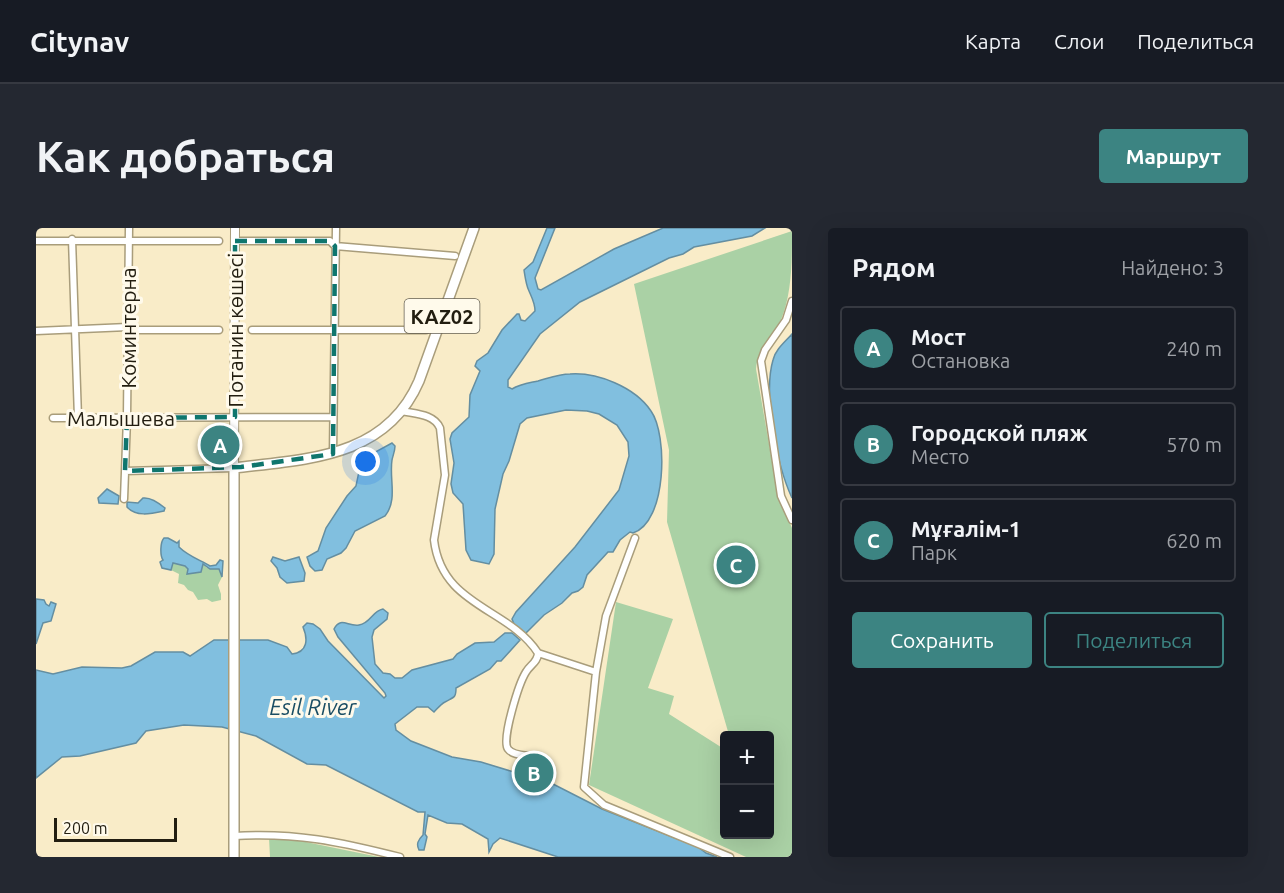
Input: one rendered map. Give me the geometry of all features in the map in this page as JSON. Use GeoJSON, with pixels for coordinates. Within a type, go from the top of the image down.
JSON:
{"type":"FeatureCollection","features":[{"type":"Feature","properties":{"kind":"highway","name":"KAZ02"},"geometry":{"type":"LineString","coordinates":[[234,468],[333,454],[370,437],[405,407],[419,381],[474,228]]}},
{"type":"Feature","properties":{"kind":"highway"},"geometry":{"type":"LineString","coordinates":[[234,468],[234,857]]}},
{"type":"Feature","properties":{"kind":"main road","name":"Потанин көшесі"},"geometry":{"type":"LineString","coordinates":[[234,468],[235,228]]}},
{"type":"Feature","properties":{"kind":"street","name":"Коминтерна"},"geometry":{"type":"LineString","coordinates":[[124,499],[128,418],[129,228]]}},
{"type":"Feature","properties":{"kind":"street"},"geometry":{"type":"LineString","coordinates":[[333,454],[336,228]]}},
{"type":"Feature","properties":{"kind":"street"},"geometry":{"type":"LineString","coordinates":[[72,239],[78,418]]}},
{"type":"Feature","properties":{"kind":"street"},"geometry":{"type":"LineString","coordinates":[[36,241],[72,239],[219,241]]}},
{"type":"Feature","properties":{"kind":"street"},"geometry":{"type":"LineString","coordinates":[[235,241],[330,241],[335,246],[455,256]]}},
{"type":"Feature","properties":{"kind":"street"},"geometry":{"type":"LineString","coordinates":[[792,301],[786,320],[765,350],[761,361],[781,496],[792,520]]}},
{"type":"Feature","properties":{"kind":"street"},"geometry":{"type":"LineString","coordinates":[[36,331],[128,328],[219,330]]}},
{"type":"Feature","properties":{"kind":"street"},"geometry":{"type":"LineString","coordinates":[[252,330],[426,330]]}},
{"type":"Feature","properties":{"kind":"street"},"geometry":{"type":"LineString","coordinates":[[405,407],[429,417],[437,422],[440,428],[445,475],[434,540],[435,550],[450,580],[468,599],[508,623],[542,655],[596,672]]}},
{"type":"Feature","properties":{"kind":"street","name":"Малышева"},"geometry":{"type":"LineString","coordinates":[[53,418],[333,417]]}},
{"type":"Feature","properties":{"kind":"street"},"geometry":{"type":"LineString","coordinates":[[125,471],[234,468]]}},
{"type":"Feature","properties":{"kind":"street"},"geometry":{"type":"LineString","coordinates":[[636,538],[606,616],[596,672],[584,787],[604,805],[730,857]]}},
{"type":"Feature","properties":{"kind":"street"},"geometry":{"type":"LineString","coordinates":[[535,757],[512,753],[506,747],[505,737],[513,702],[525,673],[538,658],[538,652]]}},
{"type":"Feature","properties":{"kind":"street"},"geometry":{"type":"LineString","coordinates":[[234,836],[270,834],[303,836],[337,841],[400,857]]}},
{"type":"Feature","properties":{"kind":"highlighted area"},"geometry":{"type":"Polygon","coordinates":[[[235,241],[330,241],[335,246],[333,454],[241,467],[125,471],[127,418],[235,417],[235,241]]]}},
{"type":"Feature","properties":{"kind":"green space"},"geometry":{"type":"Polygon","coordinates":[[[792,231],[791,277],[785,310],[762,349],[756,369],[778,496],[792,528],[792,857],[746,857],[589,785],[616,602],[673,619],[648,688],[674,696],[669,714],[720,746],[720,839],[774,839],[774,731],[728,731],[667,522],[669,450],[634,284],[792,231]]]}},
{"type":"Feature","properties":{"kind":"green space"},"geometry":{"type":"Polygon","coordinates":[[[173,563],[185,566],[192,573],[198,573],[203,564],[207,568],[219,569],[222,577],[218,585],[221,600],[212,602],[207,599],[198,600],[193,592],[178,583],[179,574],[171,570],[173,563]]]}},
{"type":"Feature","properties":{"kind":"green space"},"geometry":{"type":"Polygon","coordinates":[[[269,838],[301,841],[379,857],[270,857],[269,838]]]}},
{"type":"Feature","properties":{"kind":"water"},"geometry":{"type":"Polygon","coordinates":[[[547,228],[555,228],[535,278],[538,289],[541,290],[614,249],[663,228],[765,228],[752,236],[694,247],[580,302],[540,334],[508,380],[508,387],[512,389],[558,375],[581,374],[603,378],[625,388],[644,402],[651,411],[657,423],[662,457],[658,496],[653,513],[644,526],[633,533],[630,532],[620,540],[613,552],[608,552],[587,575],[583,587],[544,615],[525,634],[514,624],[512,619],[516,612],[575,547],[619,490],[629,456],[628,442],[617,425],[599,414],[566,410],[527,418],[520,424],[503,474],[495,509],[494,554],[489,564],[471,560],[466,550],[463,504],[453,493],[451,484],[454,463],[450,439],[452,433],[469,417],[470,395],[480,371],[475,366],[477,361],[488,353],[502,330],[517,314],[521,320],[525,321],[535,311],[524,270],[533,262],[547,228]]]}},
{"type":"Feature","properties":{"kind":"water"},"geometry":{"type":"Polygon","coordinates":[[[792,334],[792,498],[781,468],[773,430],[770,374],[774,356],[792,334]]]}},
{"type":"Feature","properties":{"kind":"water"},"geometry":{"type":"Polygon","coordinates":[[[392,443],[395,446],[391,467],[392,496],[389,510],[385,516],[355,531],[341,553],[327,559],[322,570],[315,571],[310,566],[307,557],[318,551],[326,528],[356,486],[361,462],[392,443]]]}},
{"type":"Feature","properties":{"kind":"water"},"geometry":{"type":"Polygon","coordinates":[[[107,489],[119,496],[118,504],[99,503],[98,498],[107,489]]]}},
{"type":"Feature","properties":{"kind":"water"},"geometry":{"type":"Polygon","coordinates":[[[143,498],[157,502],[165,508],[164,511],[139,513],[127,507],[127,502],[138,503],[143,498]]]}},
{"type":"Feature","properties":{"kind":"water"},"geometry":{"type":"Polygon","coordinates":[[[164,538],[177,543],[179,541],[179,547],[210,566],[216,565],[220,560],[223,561],[222,577],[219,569],[210,569],[203,564],[201,572],[187,574],[188,569],[185,566],[173,563],[171,570],[162,568],[160,562],[163,560],[161,549],[164,538]]]}},
{"type":"Feature","properties":{"kind":"water"},"geometry":{"type":"Polygon","coordinates":[[[273,557],[285,561],[299,557],[305,573],[304,581],[287,583],[280,577],[271,561],[273,557]]]}},
{"type":"Feature","properties":{"kind":"water"},"geometry":{"type":"Polygon","coordinates":[[[36,599],[44,600],[49,606],[51,602],[56,604],[51,621],[43,623],[36,644],[36,599]]]}},
{"type":"Feature","properties":{"kind":"water","name":"Esil River"},"geometry":{"type":"Polygon","coordinates":[[[383,609],[388,613],[387,619],[374,630],[372,637],[375,664],[383,673],[395,678],[402,678],[412,670],[453,659],[475,643],[494,642],[505,633],[512,633],[520,640],[501,661],[497,661],[490,669],[456,688],[454,697],[434,712],[428,707],[417,707],[395,724],[396,730],[411,741],[452,757],[481,762],[553,784],[602,809],[698,847],[717,857],[558,857],[500,838],[489,852],[488,839],[462,824],[447,823],[428,815],[424,850],[419,850],[418,844],[423,835],[425,812],[418,812],[326,765],[307,764],[256,736],[222,727],[184,725],[146,731],[136,743],[80,756],[62,757],[36,778],[36,670],[53,674],[82,667],[122,668],[131,666],[155,652],[183,652],[190,656],[214,640],[268,640],[287,647],[292,654],[304,648],[306,636],[303,627],[307,623],[320,629],[328,641],[384,698],[385,693],[338,637],[334,629],[339,623],[363,624],[383,609]]]}},
{"type":"Feature","properties":{"kind":"place","name":"Мост"},"geometry":{"type":"Point","coordinates":[220,445]}},
{"type":"Feature","properties":{"kind":"place","name":"Мұғалім-1"},"geometry":{"type":"Point","coordinates":[736,565]}},
{"type":"Feature","properties":{"kind":"place","name":"Городской пляж"},"geometry":{"type":"Point","coordinates":[534,773]}}]}
